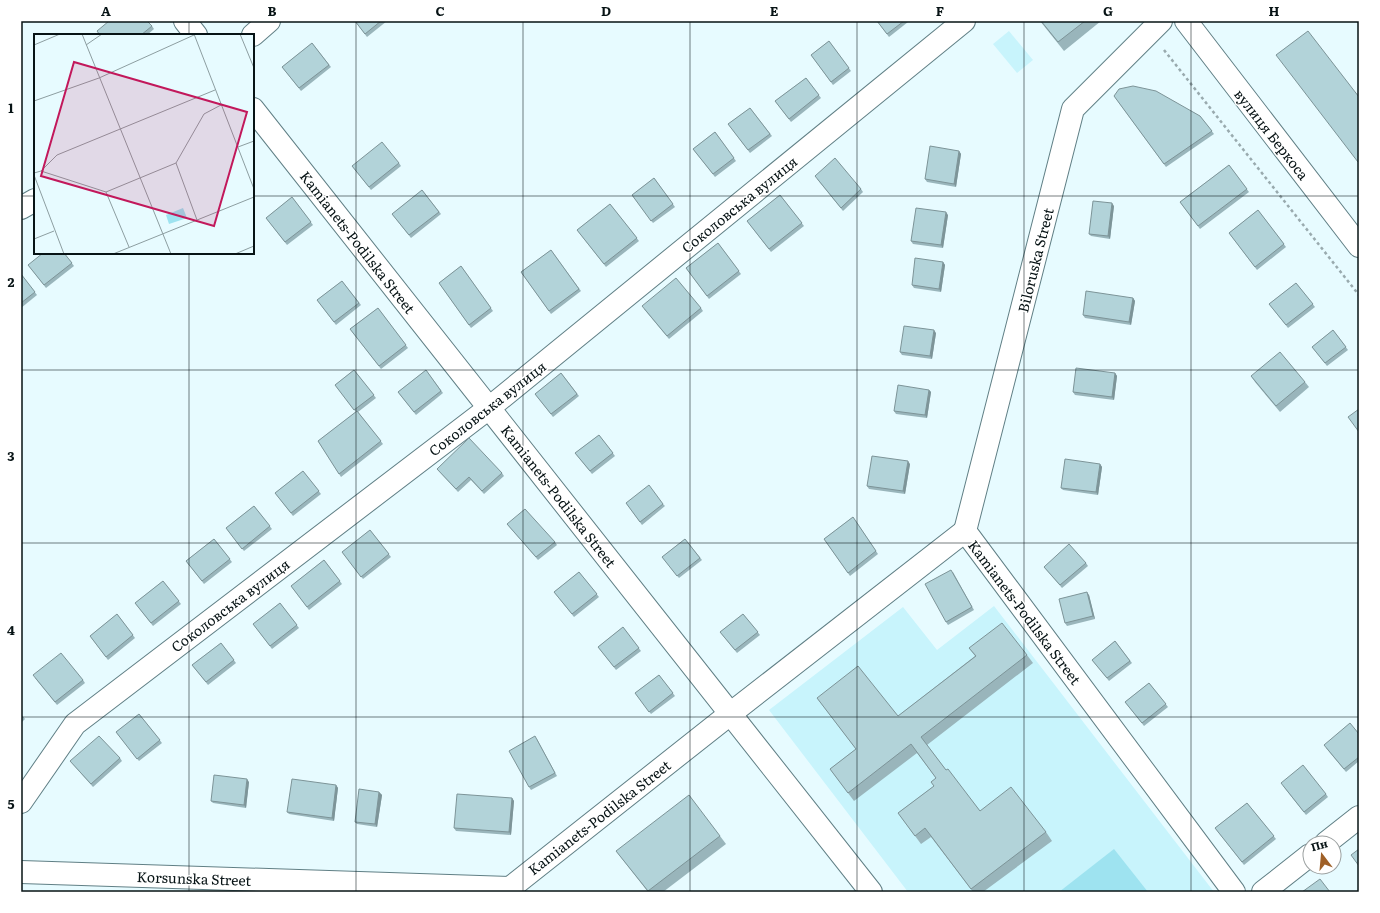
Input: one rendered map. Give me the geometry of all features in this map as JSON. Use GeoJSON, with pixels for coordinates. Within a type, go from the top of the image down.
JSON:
{"type":"FeatureCollection","features":[{"type":"Feature","properties":{"kind":"street"},"geometry":{"type":"LineString","coordinates":[[185,21],[195,34]]}},
{"type":"Feature","properties":{"kind":"street"},"geometry":{"type":"LineString","coordinates":[[254,34],[269,21]]}},
{"type":"Feature","properties":{"kind":"street","name":"Соколовська вулиця"},"geometry":{"type":"LineString","coordinates":[[21,802],[75,724],[489,408],[964,21]]}},
{"type":"Feature","properties":{"kind":"street","name":"вулиця Беркоса"},"geometry":{"type":"LineString","coordinates":[[1186,21],[1359,246]]}},
{"type":"Feature","properties":{"kind":"street","name":"Biloruska Street"},"geometry":{"type":"LineString","coordinates":[[966,531],[1073,109],[1155,27]]}},
{"type":"Feature","properties":{"kind":"street","name":"Kamianets-Podilska Street"},"geometry":{"type":"LineString","coordinates":[[254,111],[871,892]]}},
{"type":"Feature","properties":{"kind":"street"},"geometry":{"type":"LineString","coordinates":[[21,208],[34,201]]}},
{"type":"Feature","properties":{"kind":"street","name":"Kamianets-Podilska Street"},"geometry":{"type":"LineString","coordinates":[[512,890],[730,714],[966,531],[1234,892]]}},
{"type":"Feature","properties":{"kind":"street"},"geometry":{"type":"LineString","coordinates":[[1336,835],[1359,817]]}},
{"type":"Feature","properties":{"kind":"street"},"geometry":{"type":"LineString","coordinates":[[1263,892],[1302,861]]}},
{"type":"Feature","properties":{"kind":"street","name":"Korsunska Street"},"geometry":{"type":"LineString","coordinates":[[21,872],[512,890]]}},
{"type":"Feature","properties":{"kind":"path"},"geometry":{"type":"LineString","coordinates":[[1155,27],[1359,295]]}},
{"type":"Feature","properties":{"kind":"shaded area"},"geometry":{"type":"Polygon","coordinates":[[[1009,31],[1033,60],[1017,73],[993,44],[1009,31]]]}},
{"type":"Feature","properties":{"kind":"shaded area"},"geometry":{"type":"Polygon","coordinates":[[[994,606],[1214,892],[908,892],[769,710],[903,607],[937,650],[994,606]]]}},
{"type":"Feature","properties":{"kind":"shaded area"},"geometry":{"type":"Polygon","coordinates":[[[1114,849],[1148,892],[1059,892],[1114,849]]]}},
{"type":"Feature","properties":{"kind":"building"},"geometry":{"type":"Polygon","coordinates":[[[109,21],[147,21],[152,26],[142,34],[99,34],[97,31],[109,21]]]}},
{"type":"Feature","properties":{"kind":"building"},"geometry":{"type":"Polygon","coordinates":[[[355,21],[381,21],[365,34],[355,21]]]}},
{"type":"Feature","properties":{"kind":"building"},"geometry":{"type":"Polygon","coordinates":[[[877,21],[904,21],[887,34],[877,21]]]}},
{"type":"Feature","properties":{"kind":"building"},"geometry":{"type":"Polygon","coordinates":[[[1041,21],[1085,21],[1058,42],[1041,21]]]}},
{"type":"Feature","properties":{"kind":"building"},"geometry":{"type":"Polygon","coordinates":[[[1308,31],[1359,97],[1358,162],[1276,55],[1308,31]]]}},
{"type":"Feature","properties":{"kind":"building"},"geometry":{"type":"Polygon","coordinates":[[[829,41],[849,68],[831,82],[811,55],[829,41]]]}},
{"type":"Feature","properties":{"kind":"building"},"geometry":{"type":"Polygon","coordinates":[[[312,43],[329,65],[299,88],[282,67],[312,43]]]}},
{"type":"Feature","properties":{"kind":"building"},"geometry":{"type":"Polygon","coordinates":[[[806,78],[819,95],[789,119],[775,101],[806,78]]]}},
{"type":"Feature","properties":{"kind":"building"},"geometry":{"type":"Polygon","coordinates":[[[1133,86],[1156,91],[1200,116],[1212,131],[1164,164],[1114,96],[1119,89],[1133,86]]]}},
{"type":"Feature","properties":{"kind":"building"},"geometry":{"type":"Polygon","coordinates":[[[750,108],[770,134],[748,150],[728,124],[750,108]]]}},
{"type":"Feature","properties":{"kind":"building"},"geometry":{"type":"Polygon","coordinates":[[[715,132],[734,158],[713,174],[693,149],[715,132]]]}},
{"type":"Feature","properties":{"kind":"building"},"geometry":{"type":"Polygon","coordinates":[[[382,142],[399,163],[369,187],[352,166],[382,142]]]}},
{"type":"Feature","properties":{"kind":"building"},"geometry":{"type":"Polygon","coordinates":[[[930,146],[959,151],[954,184],[925,179],[930,146]]]}},
{"type":"Feature","properties":{"kind":"building"},"geometry":{"type":"Polygon","coordinates":[[[835,158],[861,189],[841,208],[815,176],[835,158]]]}},
{"type":"Feature","properties":{"kind":"building"},"geometry":{"type":"Polygon","coordinates":[[[1229,165],[1247,189],[1198,226],[1180,202],[1229,165]]]}},
{"type":"Feature","properties":{"kind":"building"},"geometry":{"type":"Polygon","coordinates":[[[654,178],[673,204],[651,221],[632,195],[654,178]]]}},
{"type":"Feature","properties":{"kind":"building"},"geometry":{"type":"Polygon","coordinates":[[[422,190],[439,212],[409,235],[392,214],[422,190]]]}},
{"type":"Feature","properties":{"kind":"building"},"geometry":{"type":"Polygon","coordinates":[[[780,195],[802,223],[769,249],[747,221],[780,195]]]}},
{"type":"Feature","properties":{"kind":"building"},"geometry":{"type":"Polygon","coordinates":[[[292,197],[311,222],[285,242],[266,218],[292,197]]]}},
{"type":"Feature","properties":{"kind":"building"},"geometry":{"type":"Polygon","coordinates":[[[1093,201],[1112,203],[1108,236],[1089,234],[1093,201]]]}},
{"type":"Feature","properties":{"kind":"building"},"geometry":{"type":"Polygon","coordinates":[[[610,204],[637,238],[604,264],[577,230],[610,204]]]}},
{"type":"Feature","properties":{"kind":"building"},"geometry":{"type":"Polygon","coordinates":[[[916,208],[946,212],[941,245],[911,241],[916,208]]]}},
{"type":"Feature","properties":{"kind":"building"},"geometry":{"type":"Polygon","coordinates":[[[1258,210],[1284,244],[1255,267],[1229,233],[1258,210]]]}},
{"type":"Feature","properties":{"kind":"building"},"geometry":{"type":"Polygon","coordinates":[[[718,243],[739,271],[707,296],[686,268],[718,243]]]}},
{"type":"Feature","properties":{"kind":"building"},"geometry":{"type":"Polygon","coordinates":[[[551,250],[579,289],[549,311],[521,272],[551,250]]]}},
{"type":"Feature","properties":{"kind":"building"},"geometry":{"type":"Polygon","coordinates":[[[42,254],[65,254],[72,263],[44,285],[28,265],[42,254]]]}},
{"type":"Feature","properties":{"kind":"building"},"geometry":{"type":"Polygon","coordinates":[[[915,258],[943,262],[939,289],[912,285],[915,258]]]}},
{"type":"Feature","properties":{"kind":"building"},"geometry":{"type":"Polygon","coordinates":[[[461,266],[491,308],[469,325],[439,283],[461,266]]]}},
{"type":"Feature","properties":{"kind":"building"},"geometry":{"type":"Polygon","coordinates":[[[21,274],[35,292],[21,303],[21,274]]]}},
{"type":"Feature","properties":{"kind":"building"},"geometry":{"type":"Polygon","coordinates":[[[676,278],[701,308],[667,336],[642,306],[676,278]]]}},
{"type":"Feature","properties":{"kind":"building"},"geometry":{"type":"Polygon","coordinates":[[[342,281],[359,303],[334,322],[317,300],[342,281]]]}},
{"type":"Feature","properties":{"kind":"building"},"geometry":{"type":"Polygon","coordinates":[[[1296,283],[1313,304],[1286,325],[1269,304],[1296,283]]]}},
{"type":"Feature","properties":{"kind":"building"},"geometry":{"type":"Polygon","coordinates":[[[1086,291],[1133,298],[1129,322],[1083,315],[1086,291]]]}},
{"type":"Feature","properties":{"kind":"building"},"geometry":{"type":"Polygon","coordinates":[[[378,308],[406,345],[379,366],[350,329],[378,308]]]}},
{"type":"Feature","properties":{"kind":"building"},"geometry":{"type":"Polygon","coordinates":[[[904,326],[934,330],[930,356],[900,352],[904,326]]]}},
{"type":"Feature","properties":{"kind":"building"},"geometry":{"type":"Polygon","coordinates":[[[1333,330],[1346,347],[1325,363],[1312,347],[1333,330]]]}},
{"type":"Feature","properties":{"kind":"building"},"geometry":{"type":"Polygon","coordinates":[[[1280,352],[1305,382],[1276,406],[1251,376],[1280,352]]]}},
{"type":"Feature","properties":{"kind":"building"},"geometry":{"type":"Polygon","coordinates":[[[1076,368],[1115,373],[1112,397],[1073,392],[1076,368]]]}},
{"type":"Feature","properties":{"kind":"building"},"geometry":{"type":"Polygon","coordinates":[[[354,370],[374,395],[354,410],[335,385],[354,370]]]}},
{"type":"Feature","properties":{"kind":"building"},"geometry":{"type":"Polygon","coordinates":[[[426,370],[441,391],[414,412],[398,392],[426,370]]]}},
{"type":"Feature","properties":{"kind":"building"},"geometry":{"type":"Polygon","coordinates":[[[561,373],[577,394],[551,414],[535,394],[561,373]]]}},
{"type":"Feature","properties":{"kind":"building"},"geometry":{"type":"Polygon","coordinates":[[[898,385],[929,390],[925,415],[894,411],[898,385]]]}},
{"type":"Feature","properties":{"kind":"building"},"geometry":{"type":"Polygon","coordinates":[[[1359,409],[1359,432],[1348,417],[1359,409]]]}},
{"type":"Feature","properties":{"kind":"building"},"geometry":{"type":"Polygon","coordinates":[[[357,411],[381,441],[339,474],[318,441],[357,411]]]}},
{"type":"Feature","properties":{"kind":"building"},"geometry":{"type":"Polygon","coordinates":[[[599,435],[613,453],[590,471],[575,453],[599,435]]]}},
{"type":"Feature","properties":{"kind":"building"},"geometry":{"type":"Polygon","coordinates":[[[469,438],[502,473],[482,491],[469,477],[456,489],[437,469],[469,438]]]}},
{"type":"Feature","properties":{"kind":"building"},"geometry":{"type":"Polygon","coordinates":[[[872,456],[908,461],[903,491],[867,486],[872,456]]]}},
{"type":"Feature","properties":{"kind":"building"},"geometry":{"type":"Polygon","coordinates":[[[1065,459],[1100,464],[1096,492],[1061,488],[1065,459]]]}},
{"type":"Feature","properties":{"kind":"building"},"geometry":{"type":"Polygon","coordinates":[[[303,471],[319,491],[291,513],[275,493],[303,471]]]}},
{"type":"Feature","properties":{"kind":"building"},"geometry":{"type":"Polygon","coordinates":[[[649,485],[663,504],[640,522],[626,503],[649,485]]]}},
{"type":"Feature","properties":{"kind":"building"},"geometry":{"type":"Polygon","coordinates":[[[254,506],[270,526],[242,549],[226,528],[254,506]]]}},
{"type":"Feature","properties":{"kind":"building"},"geometry":{"type":"Polygon","coordinates":[[[525,509],[555,542],[536,557],[507,524],[525,509]]]}},
{"type":"Feature","properties":{"kind":"building"},"geometry":{"type":"Polygon","coordinates":[[[853,517],[876,551],[848,573],[824,539],[853,517]]]}},
{"type":"Feature","properties":{"kind":"building"},"geometry":{"type":"Polygon","coordinates":[[[370,530],[389,554],[361,577],[342,552],[370,530]]]}},
{"type":"Feature","properties":{"kind":"building"},"geometry":{"type":"Polygon","coordinates":[[[214,539],[230,559],[202,581],[186,561],[214,539]]]}},
{"type":"Feature","properties":{"kind":"building"},"geometry":{"type":"Polygon","coordinates":[[[685,539],[700,558],[677,576],[662,557],[685,539]]]}},
{"type":"Feature","properties":{"kind":"building"},"geometry":{"type":"Polygon","coordinates":[[[1069,544],[1086,563],[1060,585],[1044,567],[1069,544]]]}},
{"type":"Feature","properties":{"kind":"building"},"geometry":{"type":"Polygon","coordinates":[[[324,560],[340,581],[307,607],[291,586],[324,560]]]}},
{"type":"Feature","properties":{"kind":"building"},"geometry":{"type":"Polygon","coordinates":[[[951,570],[972,607],[946,622],[925,584],[951,570]]]}},
{"type":"Feature","properties":{"kind":"building"},"geometry":{"type":"Polygon","coordinates":[[[579,572],[597,594],[572,614],[554,592],[579,572]]]}},
{"type":"Feature","properties":{"kind":"building"},"geometry":{"type":"Polygon","coordinates":[[[163,581],[179,601],[151,623],[135,603],[163,581]]]}},
{"type":"Feature","properties":{"kind":"building"},"geometry":{"type":"Polygon","coordinates":[[[1087,592],[1093,616],[1065,623],[1059,599],[1087,592]]]}},
{"type":"Feature","properties":{"kind":"building"},"geometry":{"type":"Polygon","coordinates":[[[280,603],[297,625],[270,646],[253,624],[280,603]]]}},
{"type":"Feature","properties":{"kind":"building"},"geometry":{"type":"Polygon","coordinates":[[[117,614],[133,635],[106,657],[90,636],[117,614]]]}},
{"type":"Feature","properties":{"kind":"building"},"geometry":{"type":"Polygon","coordinates":[[[743,614],[758,632],[735,650],[720,632],[743,614]]]}},
{"type":"Feature","properties":{"kind":"building"},"geometry":{"type":"Polygon","coordinates":[[[1002,623],[1027,655],[921,737],[980,811],[1011,787],[1046,832],[971,889],[925,828],[915,836],[898,813],[934,786],[931,782],[936,778],[911,744],[848,793],[830,769],[856,749],[817,698],[858,666],[898,716],[976,656],[969,648],[1002,623]]]}},
{"type":"Feature","properties":{"kind":"building"},"geometry":{"type":"Polygon","coordinates":[[[623,627],[639,648],[614,667],[598,647],[623,627]]]}},
{"type":"Feature","properties":{"kind":"building"},"geometry":{"type":"Polygon","coordinates":[[[1115,641],[1130,661],[1107,678],[1092,660],[1115,641]]]}},
{"type":"Feature","properties":{"kind":"building"},"geometry":{"type":"Polygon","coordinates":[[[221,643],[234,660],[206,682],[192,665],[221,643]]]}},
{"type":"Feature","properties":{"kind":"building"},"geometry":{"type":"Polygon","coordinates":[[[61,653],[83,680],[55,702],[33,675],[61,653]]]}},
{"type":"Feature","properties":{"kind":"building"},"geometry":{"type":"Polygon","coordinates":[[[659,675],[673,693],[649,712],[635,693],[659,675]]]}},
{"type":"Feature","properties":{"kind":"building"},"geometry":{"type":"Polygon","coordinates":[[[1149,683],[1166,704],[1142,723],[1125,702],[1149,683]]]}},
{"type":"Feature","properties":{"kind":"building"},"geometry":{"type":"Polygon","coordinates":[[[139,714],[160,740],[137,759],[116,732],[139,714]]]}},
{"type":"Feature","properties":{"kind":"building"},"geometry":{"type":"Polygon","coordinates":[[[1350,723],[1359,734],[1359,757],[1344,769],[1324,745],[1350,723]]]}},
{"type":"Feature","properties":{"kind":"building"},"geometry":{"type":"Polygon","coordinates":[[[99,736],[120,758],[91,784],[70,761],[99,736]]]}},
{"type":"Feature","properties":{"kind":"building"},"geometry":{"type":"Polygon","coordinates":[[[535,736],[555,773],[529,787],[509,751],[535,736]]]}},
{"type":"Feature","properties":{"kind":"building"},"geometry":{"type":"Polygon","coordinates":[[[1303,765],[1326,794],[1304,812],[1281,783],[1303,765]]]}},
{"type":"Feature","properties":{"kind":"building"},"geometry":{"type":"Polygon","coordinates":[[[214,775],[247,779],[244,805],[211,801],[214,775]]]}},
{"type":"Feature","properties":{"kind":"building"},"geometry":{"type":"Polygon","coordinates":[[[292,779],[336,785],[332,818],[287,812],[292,779]]]}},
{"type":"Feature","properties":{"kind":"building"},"geometry":{"type":"Polygon","coordinates":[[[359,789],[379,792],[375,824],[355,822],[359,789]]]}},
{"type":"Feature","properties":{"kind":"building"},"geometry":{"type":"Polygon","coordinates":[[[457,794],[512,798],[509,832],[454,828],[457,794]]]}},
{"type":"Feature","properties":{"kind":"building"},"geometry":{"type":"Polygon","coordinates":[[[689,795],[720,836],[648,891],[616,851],[689,795]]]}},
{"type":"Feature","properties":{"kind":"building"},"geometry":{"type":"Polygon","coordinates":[[[1247,803],[1274,836],[1242,862],[1215,828],[1247,803]]]}},
{"type":"Feature","properties":{"kind":"building"},"geometry":{"type":"Polygon","coordinates":[[[1359,849],[1359,866],[1351,855],[1359,849]]]}},
{"type":"Feature","properties":{"kind":"building"},"geometry":{"type":"Polygon","coordinates":[[[1320,879],[1330,892],[1302,892],[1320,879]]]}}]}
